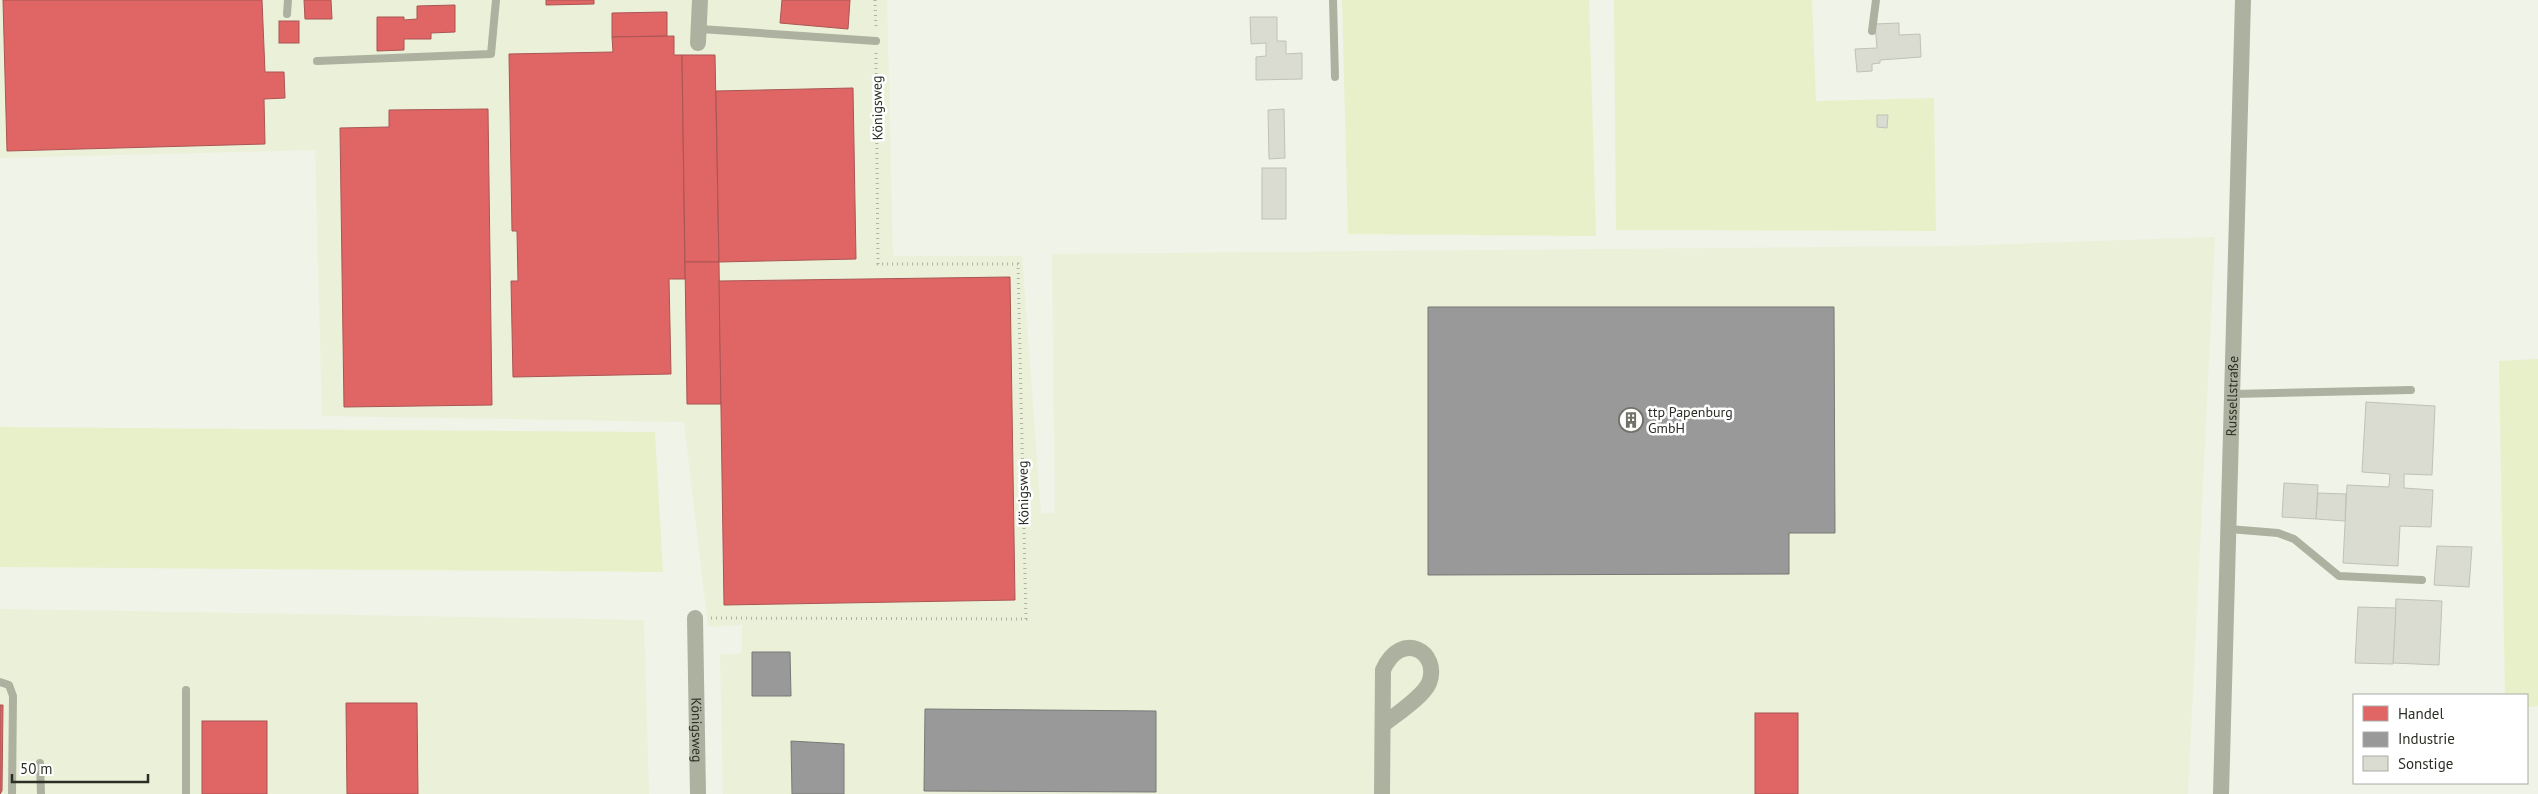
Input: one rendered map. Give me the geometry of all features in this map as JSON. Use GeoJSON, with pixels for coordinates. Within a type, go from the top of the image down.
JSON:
{"type":"FeatureCollection","features":[{"type":"Feature","properties":{"kind":"street"},"geometry":{"type":"LineString","coordinates":[[699,36],[700,0]]}},
{"type":"Feature","properties":{"kind":"street","name":"Russellstraße"},"geometry":{"type":"LineString","coordinates":[[2221,794],[2243,0]]}},
{"type":"Feature","properties":{"kind":"street","name":"Königsweg"},"geometry":{"type":"LineString","coordinates":[[695,618],[698,794]]}},
{"type":"Feature","properties":{"kind":"street"},"geometry":{"type":"LineString","coordinates":[[1382,794],[1383,725]]}},
{"type":"Feature","properties":{"kind":"lane"},"geometry":{"type":"LineString","coordinates":[[287,14],[288,0]]}},
{"type":"Feature","properties":{"kind":"lane"},"geometry":{"type":"LineString","coordinates":[[317,62],[491,54],[496,0]]}},
{"type":"Feature","properties":{"kind":"lane"},"geometry":{"type":"LineString","coordinates":[[1333,0],[1335,77]]}},
{"type":"Feature","properties":{"kind":"lane"},"geometry":{"type":"LineString","coordinates":[[1872,31],[1876,0]]}},
{"type":"Feature","properties":{"kind":"lane"},"geometry":{"type":"LineString","coordinates":[[699,36],[876,41]]}},
{"type":"Feature","properties":{"kind":"lane"},"geometry":{"type":"LineString","coordinates":[[2233,394],[2411,390]]}},
{"type":"Feature","properties":{"kind":"lane"},"geometry":{"type":"LineString","coordinates":[[2229,530],[2278,534],[2294,539],[2340,576],[2422,580]]}},
{"type":"Feature","properties":{"kind":"lane"},"geometry":{"type":"LineString","coordinates":[[0,682],[8,685],[13,696],[12,794]]}},
{"type":"Feature","properties":{"kind":"lane"},"geometry":{"type":"LineString","coordinates":[[186,690],[186,794]]}},
{"type":"Feature","properties":{"kind":"lane"},"geometry":{"type":"LineString","coordinates":[[40,762],[40,794]]}},
{"type":"Feature","properties":{"kind":"path","name":"Königsweg"},"geometry":{"type":"LineString","coordinates":[[695,618],[1026,619],[1018,264],[878,264],[875,0]]}},
{"type":"Feature","properties":{"kind":"shaded area"},"geometry":{"type":"Polygon","coordinates":[[[0,0],[887,0],[893,256],[1022,256],[1041,514],[1055,513],[1052,254],[1953,246],[2215,237],[2188,794],[723,794],[720,655],[742,653],[742,625],[708,627],[684,422],[322,416],[315,150],[0,158],[0,0]]]}},
{"type":"Feature","properties":{"kind":"shaded area"},"geometry":{"type":"Polygon","coordinates":[[[1342,0],[1589,0],[1596,236],[1348,234],[1342,0]]]}},
{"type":"Feature","properties":{"kind":"shaded area"},"geometry":{"type":"Polygon","coordinates":[[[1614,0],[1812,0],[1816,101],[1934,98],[1936,231],[1616,230],[1614,0]]]}},
{"type":"Feature","properties":{"kind":"shaded area"},"geometry":{"type":"Polygon","coordinates":[[[2538,359],[2538,706],[2528,707],[2528,694],[2505,694],[2499,361],[2538,359]]]}},
{"type":"Feature","properties":{"kind":"shaded area"},"geometry":{"type":"Polygon","coordinates":[[[0,427],[655,432],[663,572],[0,567],[0,427]]]}},
{"type":"Feature","properties":{"kind":"shaded area"},"geometry":{"type":"Polygon","coordinates":[[[0,609],[644,620],[649,794],[0,794],[0,609]]]}},
{"type":"Feature","properties":{"kind":"building: Handel"},"geometry":{"type":"Polygon","coordinates":[[[3,0],[262,0],[265,72],[284,72],[285,98],[264,99],[265,144],[7,151],[3,0]]]}},
{"type":"Feature","properties":{"kind":"building: Handel"},"geometry":{"type":"Polygon","coordinates":[[[304,0],[331,0],[332,19],[305,19],[304,0]]]}},
{"type":"Feature","properties":{"kind":"building: Handel"},"geometry":{"type":"Polygon","coordinates":[[[546,0],[594,0],[594,4],[546,5],[546,0]]]}},
{"type":"Feature","properties":{"kind":"building: Handel"},"geometry":{"type":"Polygon","coordinates":[[[782,0],[850,0],[848,29],[780,23],[782,0]]]}},
{"type":"Feature","properties":{"kind":"building: Handel"},"geometry":{"type":"Polygon","coordinates":[[[455,5],[455,32],[431,33],[431,39],[404,39],[404,50],[377,51],[377,17],[404,17],[404,20],[417,19],[417,6],[455,5]]]}},
{"type":"Feature","properties":{"kind":"building: Handel"},"geometry":{"type":"Polygon","coordinates":[[[667,12],[667,36],[612,37],[612,13],[667,12]]]}},
{"type":"Feature","properties":{"kind":"building: Handel"},"geometry":{"type":"Polygon","coordinates":[[[279,21],[299,21],[299,43],[279,43],[279,21]]]}},
{"type":"Feature","properties":{"kind":"building: Handel"},"geometry":{"type":"Polygon","coordinates":[[[674,36],[674,55],[682,55],[685,279],[669,279],[671,374],[513,377],[511,281],[518,281],[517,231],[512,231],[509,54],[613,52],[612,37],[674,36]]]}},
{"type":"Feature","properties":{"kind":"building: Handel"},"geometry":{"type":"Polygon","coordinates":[[[682,55],[715,55],[719,262],[685,262],[682,55]]]}},
{"type":"Feature","properties":{"kind":"building: Handel"},"geometry":{"type":"Polygon","coordinates":[[[853,88],[856,259],[719,262],[716,91],[853,88]]]}},
{"type":"Feature","properties":{"kind":"building: Handel"},"geometry":{"type":"Polygon","coordinates":[[[488,109],[492,405],[344,407],[340,128],[389,127],[389,110],[488,109]]]}},
{"type":"Feature","properties":{"kind":"building: Handel"},"geometry":{"type":"Polygon","coordinates":[[[685,262],[719,262],[721,404],[687,404],[685,262]]]}},
{"type":"Feature","properties":{"kind":"building: Handel"},"geometry":{"type":"Polygon","coordinates":[[[1010,277],[1015,600],[724,605],[719,281],[1010,277]]]}},
{"type":"Feature","properties":{"kind":"building: Handel"},"geometry":{"type":"Polygon","coordinates":[[[346,703],[417,703],[418,794],[347,794],[346,703]]]}},
{"type":"Feature","properties":{"kind":"building: Handel"},"geometry":{"type":"Polygon","coordinates":[[[0,705],[3,705],[2,791],[0,794],[0,705]]]}},
{"type":"Feature","properties":{"kind":"building: Handel"},"geometry":{"type":"Polygon","coordinates":[[[1755,713],[1798,713],[1798,794],[1755,794],[1755,713]]]}},
{"type":"Feature","properties":{"kind":"building: Handel"},"geometry":{"type":"Polygon","coordinates":[[[202,721],[267,721],[267,794],[202,794],[202,721]]]}},
{"type":"Feature","properties":{"kind":"building: Industrie","name":"ttp Papenburg GmbH"},"geometry":{"type":"Polygon","coordinates":[[[1428,307],[1834,307],[1835,533],[1789,533],[1789,574],[1428,575],[1428,307]]]}},
{"type":"Feature","properties":{"kind":"building: Industrie"},"geometry":{"type":"Polygon","coordinates":[[[752,652],[790,652],[791,696],[752,696],[752,652]]]}},
{"type":"Feature","properties":{"kind":"building: Industrie"},"geometry":{"type":"Polygon","coordinates":[[[925,709],[1156,711],[1156,792],[924,791],[925,709]]]}},
{"type":"Feature","properties":{"kind":"building: Industrie"},"geometry":{"type":"Polygon","coordinates":[[[791,741],[844,744],[844,794],[792,794],[791,741]]]}},
{"type":"Feature","properties":{"kind":"building: Sonstige"},"geometry":{"type":"Polygon","coordinates":[[[1250,17],[1277,17],[1277,41],[1286,41],[1286,54],[1302,53],[1302,79],[1256,80],[1256,57],[1266,56],[1266,43],[1251,44],[1250,17]]]}},
{"type":"Feature","properties":{"kind":"building: Sonstige"},"geometry":{"type":"Polygon","coordinates":[[[1899,23],[1899,35],[1920,34],[1921,57],[1880,60],[1880,63],[1872,64],[1872,71],[1857,72],[1855,49],[1877,48],[1875,24],[1899,23]]]}},
{"type":"Feature","properties":{"kind":"building: Sonstige"},"geometry":{"type":"Polygon","coordinates":[[[1284,109],[1285,158],[1269,159],[1268,110],[1284,109]]]}},
{"type":"Feature","properties":{"kind":"building: Sonstige"},"geometry":{"type":"Polygon","coordinates":[[[1877,115],[1888,115],[1887,128],[1877,127],[1877,115]]]}},
{"type":"Feature","properties":{"kind":"building: Sonstige"},"geometry":{"type":"Polygon","coordinates":[[[1262,168],[1286,168],[1286,219],[1262,219],[1262,168]]]}},
{"type":"Feature","properties":{"kind":"building: Sonstige"},"geometry":{"type":"Polygon","coordinates":[[[2366,402],[2435,406],[2432,475],[2404,474],[2404,488],[2433,490],[2431,527],[2400,526],[2398,566],[2343,563],[2347,485],[2389,487],[2390,474],[2362,472],[2366,402]]]}},
{"type":"Feature","properties":{"kind":"building: Sonstige"},"geometry":{"type":"Polygon","coordinates":[[[2284,483],[2318,485],[2316,519],[2282,517],[2284,483]]]}},
{"type":"Feature","properties":{"kind":"building: Sonstige"},"geometry":{"type":"Polygon","coordinates":[[[2318,493],[2346,494],[2345,521],[2316,519],[2318,493]]]}},
{"type":"Feature","properties":{"kind":"building: Sonstige"},"geometry":{"type":"Polygon","coordinates":[[[2437,546],[2472,547],[2469,587],[2434,585],[2437,546]]]}},
{"type":"Feature","properties":{"kind":"building: Sonstige"},"geometry":{"type":"Polygon","coordinates":[[[2396,599],[2442,601],[2439,665],[2393,663],[2396,599]]]}},
{"type":"Feature","properties":{"kind":"building: Sonstige"},"geometry":{"type":"Polygon","coordinates":[[[2358,607],[2396,608],[2393,664],[2355,663],[2358,607]]]}},
{"type":"Feature","properties":{"kind":"place","name":"ttp Papenburg GmbH"},"geometry":{"type":"Point","coordinates":[1631,420]}}]}
